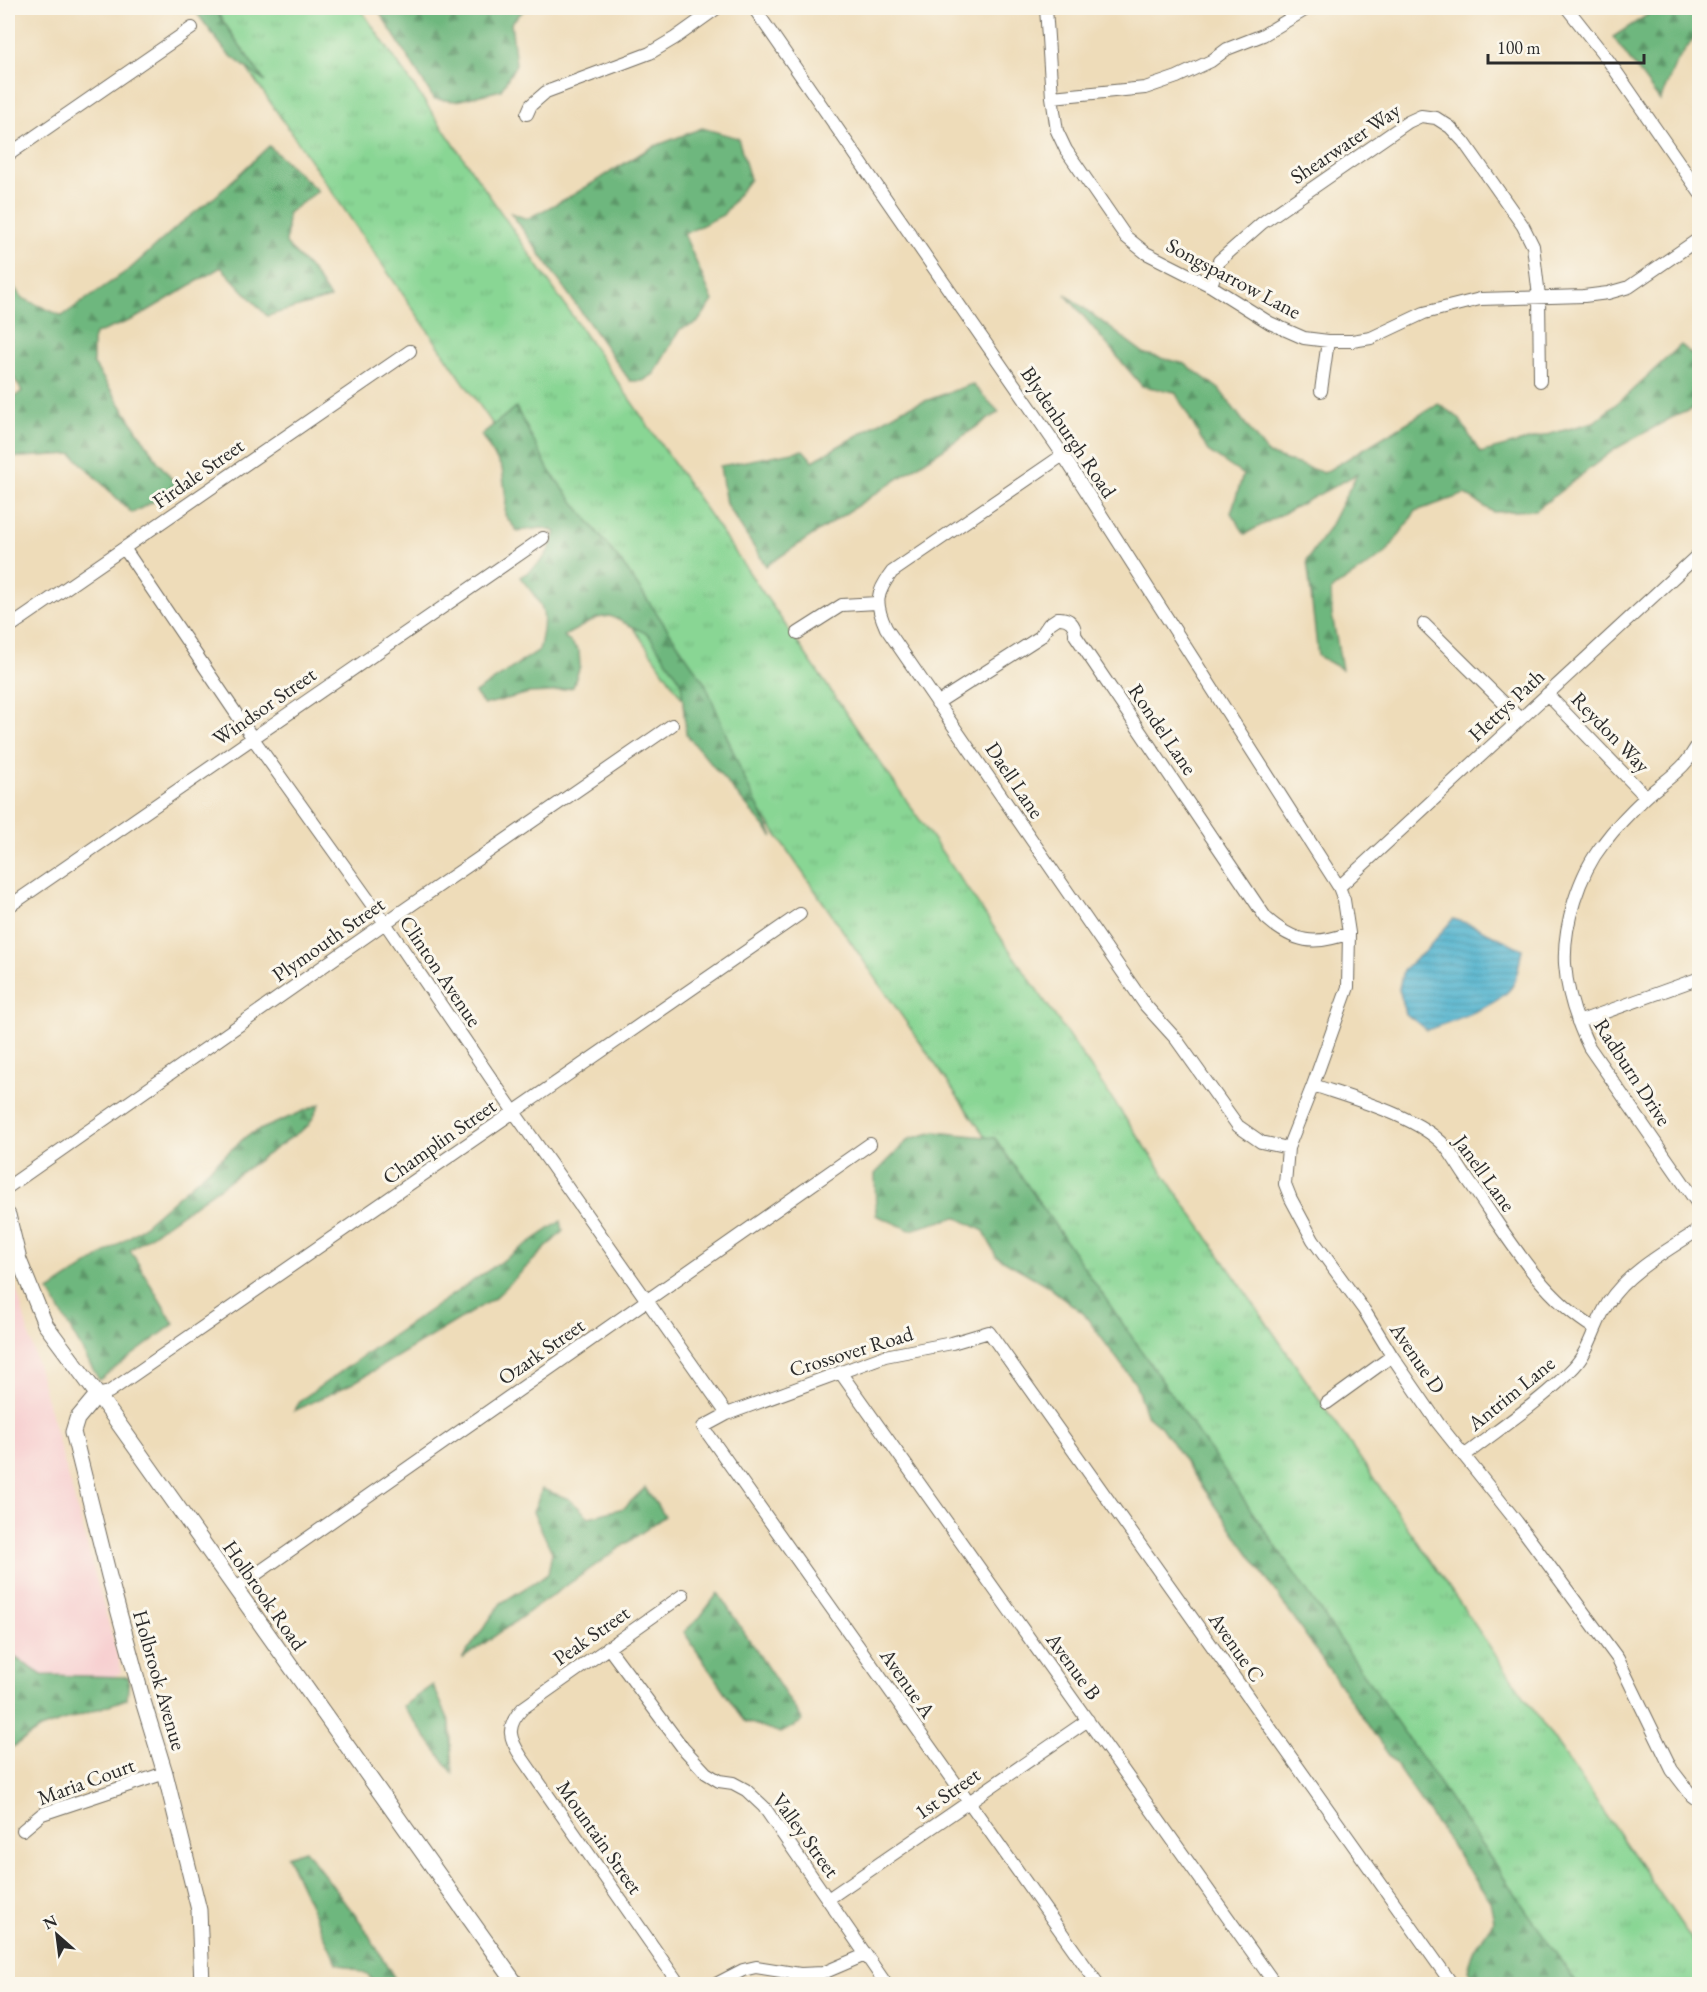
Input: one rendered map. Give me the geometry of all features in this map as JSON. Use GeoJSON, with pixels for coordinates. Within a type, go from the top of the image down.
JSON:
{"type":"FeatureCollection","features":[{"type":"Feature","properties":{"kind":"street"},"geometry":{"type":"LineString","coordinates":[[527,114],[531,105],[546,92],[650,53],[717,8]]}},
{"type":"Feature","properties":{"kind":"street","name":"Blydenburgh Road"},"geometry":{"type":"LineString","coordinates":[[754,8],[1063,455],[1339,887]]}},
{"type":"Feature","properties":{"kind":"street","name":"Songsparrow Lane"},"geometry":{"type":"LineString","coordinates":[[1046,8],[1052,97],[1057,131],[1066,150],[1126,237],[1146,253],[1211,286],[1270,323],[1304,338],[1328,341],[1371,338],[1417,316],[1479,299],[1584,296],[1608,293],[1629,287],[1700,238]]}},
{"type":"Feature","properties":{"kind":"street"},"geometry":{"type":"LineString","coordinates":[[1052,97],[1145,88],[1167,81],[1211,61],[1227,49],[1263,35],[1308,8]]}},
{"type":"Feature","properties":{"kind":"street"},"geometry":{"type":"LineString","coordinates":[[1567,8],[1608,60],[1700,193]]}},
{"type":"Feature","properties":{"kind":"street"},"geometry":{"type":"LineString","coordinates":[[8,155],[192,28]]}},
{"type":"Feature","properties":{"kind":"street","name":"Shearwater Way"},"geometry":{"type":"LineString","coordinates":[[1211,286],[1220,261],[1262,224],[1408,122],[1421,116],[1436,118],[1450,127],[1464,142],[1522,226],[1533,246],[1539,296],[1540,381]]}},
{"type":"Feature","properties":{"kind":"street"},"geometry":{"type":"LineString","coordinates":[[1321,391],[1328,341]]}},
{"type":"Feature","properties":{"kind":"street","name":"Firdale Street"},"geometry":{"type":"LineString","coordinates":[[8,628],[410,351]]}},
{"type":"Feature","properties":{"kind":"street"},"geometry":{"type":"LineString","coordinates":[[798,633],[842,605],[877,603],[886,580],[901,565],[1063,455]]}},
{"type":"Feature","properties":{"kind":"street","name":"Windsor Street"},"geometry":{"type":"LineString","coordinates":[[8,907],[543,538]]}},
{"type":"Feature","properties":{"kind":"street","name":"Clinton Avenue"},"geometry":{"type":"LineString","coordinates":[[124,548],[252,737],[385,922],[514,1112],[728,1414]]}},
{"type":"Feature","properties":{"kind":"street","name":"Hettys Path"},"geometry":{"type":"LineString","coordinates":[[1339,887],[1700,553]]}},
{"type":"Feature","properties":{"kind":"street","name":"Daell Lane"},"geometry":{"type":"LineString","coordinates":[[877,603],[885,628],[1146,1006],[1176,1039],[1232,1119],[1249,1136],[1261,1142],[1288,1148]]}},
{"type":"Feature","properties":{"kind":"street","name":"Rondel Lane"},"geometry":{"type":"LineString","coordinates":[[937,704],[1040,637],[1049,624],[1058,618],[1068,620],[1074,627],[1075,635],[1266,918],[1277,928],[1300,940],[1331,940],[1349,933]]}},
{"type":"Feature","properties":{"kind":"street"},"geometry":{"type":"LineString","coordinates":[[1424,624],[1520,719]]}},
{"type":"Feature","properties":{"kind":"street","name":"Reydon Way"},"geometry":{"type":"LineString","coordinates":[[1547,694],[1646,797]]}},
{"type":"Feature","properties":{"kind":"street","name":"Plymouth Street"},"geometry":{"type":"LineString","coordinates":[[8,1187],[385,922],[672,725]]}},
{"type":"Feature","properties":{"kind":"street","name":"Radburn Drive"},"geometry":{"type":"LineString","coordinates":[[1700,742],[1687,761],[1646,797],[1602,845],[1575,898],[1567,937],[1565,963],[1578,1022],[1589,1047],[1700,1207]]}},
{"type":"Feature","properties":{"kind":"street","name":"Avenue D"},"geometry":{"type":"LineString","coordinates":[[1339,887],[1344,900],[1349,933],[1348,987],[1288,1148],[1285,1184],[1299,1217],[1313,1240],[1364,1310],[1392,1356],[1464,1456],[1517,1522],[1618,1659],[1672,1770],[1692,1796],[1700,1802]]}},
{"type":"Feature","properties":{"kind":"street","name":"Champlin Street"},"geometry":{"type":"LineString","coordinates":[[96,1395],[109,1392],[800,914]]}},
{"type":"Feature","properties":{"kind":"street"},"geometry":{"type":"LineString","coordinates":[[1578,1022],[1700,978]]}},
{"type":"Feature","properties":{"kind":"street","name":"Janell Lane"},"geometry":{"type":"LineString","coordinates":[[1313,1085],[1409,1121],[1444,1145],[1530,1268],[1554,1298],[1594,1328]]}},
{"type":"Feature","properties":{"kind":"street","name":"Ozark Street"},"geometry":{"type":"LineString","coordinates":[[235,1589],[870,1144]]}},
{"type":"Feature","properties":{"kind":"street","name":"Holbrook Road"},"geometry":{"type":"LineString","coordinates":[[8,1215],[19,1260],[45,1324],[516,1984]]}},
{"type":"Feature","properties":{"kind":"street","name":"Antrim Lane"},"geometry":{"type":"LineString","coordinates":[[1464,1456],[1560,1381],[1576,1365],[1608,1302],[1619,1287],[1700,1229]]}},
{"type":"Feature","properties":{"kind":"street","name":"Crossover Road"},"geometry":{"type":"LineString","coordinates":[[728,1414],[885,1356],[952,1343],[989,1332]]}},
{"type":"Feature","properties":{"kind":"street","name":"Avenue C"},"geometry":{"type":"LineString","coordinates":[[989,1332],[1452,1984]]}},
{"type":"Feature","properties":{"kind":"street"},"geometry":{"type":"LineString","coordinates":[[1327,1403],[1392,1356]]}},
{"type":"Feature","properties":{"kind":"street","name":"Avenue B"},"geometry":{"type":"LineString","coordinates":[[840,1372],[1275,1984]]}},
{"type":"Feature","properties":{"kind":"street","name":"Holbrook Avenue"},"geometry":{"type":"LineString","coordinates":[[96,1395],[76,1419],[73,1432],[136,1678],[165,1773],[199,1910],[202,1984]]}},
{"type":"Feature","properties":{"kind":"street","name":"Avenue A"},"geometry":{"type":"LineString","coordinates":[[728,1414],[703,1427],[1098,1984]]}},
{"type":"Feature","properties":{"kind":"street","name":"Peak Street"},"geometry":{"type":"LineString","coordinates":[[523,1708],[683,1595]]}},
{"type":"Feature","properties":{"kind":"street","name":"Valley Street"},"geometry":{"type":"LineString","coordinates":[[608,1647],[683,1748],[706,1773],[719,1781],[746,1790],[764,1807],[886,1984]]}},
{"type":"Feature","properties":{"kind":"street","name":"Mountain Street"},"geometry":{"type":"LineString","coordinates":[[523,1708],[511,1725],[510,1735],[515,1747],[678,1984]]}},
{"type":"Feature","properties":{"kind":"street","name":"1st Street"},"geometry":{"type":"LineString","coordinates":[[828,1899],[1088,1720]]}},
{"type":"Feature","properties":{"kind":"street","name":"Maria Court"},"geometry":{"type":"LineString","coordinates":[[23,1830],[42,1815],[165,1773]]}},
{"type":"Feature","properties":{"kind":"street"},"geometry":{"type":"LineString","coordinates":[[716,1984],[743,1970],[756,1967],[800,1974],[824,1973],[865,1955]]}},
{"type":"Feature","properties":{"kind":"shaded area"},"geometry":{"type":"Polygon","coordinates":[[[8,1262],[122,1672],[8,1728],[8,1262]]]}},
{"type":"Feature","properties":{"kind":"green space"},"geometry":{"type":"Polygon","coordinates":[[[193,8],[214,8],[265,82],[227,53],[193,8]]]}},
{"type":"Feature","properties":{"kind":"green space"},"geometry":{"type":"Polygon","coordinates":[[[205,8],[360,8],[1699,1950],[1699,1984],[1571,1984],[205,8]]]}},
{"type":"Feature","properties":{"kind":"green space"},"geometry":{"type":"Polygon","coordinates":[[[377,8],[526,8],[511,23],[516,64],[501,90],[456,101],[434,99],[377,8]]]}},
{"type":"Feature","properties":{"kind":"green space"},"geometry":{"type":"Polygon","coordinates":[[[1658,8],[1700,8],[1699,31],[1676,63],[1660,101],[1613,37],[1658,8]]]}},
{"type":"Feature","properties":{"kind":"green space"},"geometry":{"type":"Polygon","coordinates":[[[702,128],[738,138],[750,179],[723,215],[684,234],[713,301],[697,323],[680,329],[654,374],[643,381],[630,381],[511,213],[527,219],[573,195],[650,148],[702,128]]]}},
{"type":"Feature","properties":{"kind":"green space"},"geometry":{"type":"Polygon","coordinates":[[[269,146],[318,191],[288,213],[286,244],[313,272],[330,298],[267,316],[221,267],[134,319],[95,334],[93,341],[93,363],[158,462],[179,488],[132,513],[72,454],[8,456],[8,402],[22,391],[8,368],[8,279],[22,298],[62,316],[131,268],[181,223],[216,196],[269,146]]]}},
{"type":"Feature","properties":{"kind":"green space"},"geometry":{"type":"Polygon","coordinates":[[[1065,294],[1145,354],[1185,364],[1219,389],[1268,454],[1324,473],[1438,404],[1459,418],[1480,453],[1594,422],[1681,345],[1699,361],[1699,406],[1671,418],[1615,449],[1536,510],[1493,512],[1465,494],[1416,511],[1386,553],[1331,590],[1332,615],[1342,669],[1318,656],[1307,560],[1329,528],[1357,474],[1245,534],[1231,513],[1243,475],[1208,451],[1175,392],[1142,386],[1065,294]]]}},
{"type":"Feature","properties":{"kind":"green space"},"geometry":{"type":"Polygon","coordinates":[[[972,384],[999,412],[766,566],[726,504],[720,466],[803,450],[813,461],[903,409],[972,384]]]}},
{"type":"Feature","properties":{"kind":"green space"},"geometry":{"type":"Polygon","coordinates":[[[516,407],[550,472],[627,570],[706,685],[744,778],[773,837],[686,734],[681,681],[648,634],[610,616],[597,618],[564,636],[579,651],[580,666],[573,687],[551,692],[529,693],[484,705],[475,693],[539,650],[544,626],[539,603],[520,577],[543,559],[556,532],[542,528],[517,531],[505,515],[506,500],[502,468],[481,435],[516,407]]]}},
{"type":"Feature","properties":{"kind":"green space"},"geometry":{"type":"Polygon","coordinates":[[[320,1104],[309,1125],[130,1250],[174,1324],[99,1380],[49,1291],[138,1231],[248,1135],[320,1104]]]}},
{"type":"Feature","properties":{"kind":"green space"},"geometry":{"type":"Polygon","coordinates":[[[935,1132],[995,1138],[1577,1984],[1477,1984],[1468,1970],[1475,1948],[1494,1921],[1490,1901],[1161,1427],[1146,1414],[1135,1383],[1084,1314],[1045,1284],[996,1256],[984,1231],[956,1217],[910,1230],[876,1215],[875,1174],[909,1139],[935,1132]]]}},
{"type":"Feature","properties":{"kind":"green space"},"geometry":{"type":"Polygon","coordinates":[[[561,1221],[563,1231],[495,1298],[353,1383],[294,1411],[301,1400],[374,1348],[561,1221]]]}},
{"type":"Feature","properties":{"kind":"green space"},"geometry":{"type":"Polygon","coordinates":[[[645,1488],[665,1516],[462,1659],[501,1603],[548,1574],[552,1552],[533,1512],[542,1489],[569,1499],[589,1517],[624,1508],[645,1488]]]}},
{"type":"Feature","properties":{"kind":"green space"},"geometry":{"type":"Polygon","coordinates":[[[718,1593],[803,1721],[781,1733],[744,1721],[684,1632],[700,1617],[718,1593]]]}},
{"type":"Feature","properties":{"kind":"green space"},"geometry":{"type":"Polygon","coordinates":[[[8,1653],[42,1675],[129,1677],[127,1699],[40,1729],[8,1750],[8,1653]]]}},
{"type":"Feature","properties":{"kind":"green space"},"geometry":{"type":"Polygon","coordinates":[[[433,1685],[450,1723],[453,1773],[403,1706],[433,1685]]]}},
{"type":"Feature","properties":{"kind":"green space"},"geometry":{"type":"Polygon","coordinates":[[[305,1850],[362,1924],[398,1984],[375,1984],[368,1975],[337,1963],[287,1856],[305,1850]]]}},
{"type":"Feature","properties":{"kind":"water"},"geometry":{"type":"Polygon","coordinates":[[[1453,919],[1472,925],[1522,949],[1518,972],[1513,985],[1497,1000],[1460,1018],[1427,1030],[1406,1014],[1399,989],[1403,970],[1425,951],[1453,919]]]}}]}
